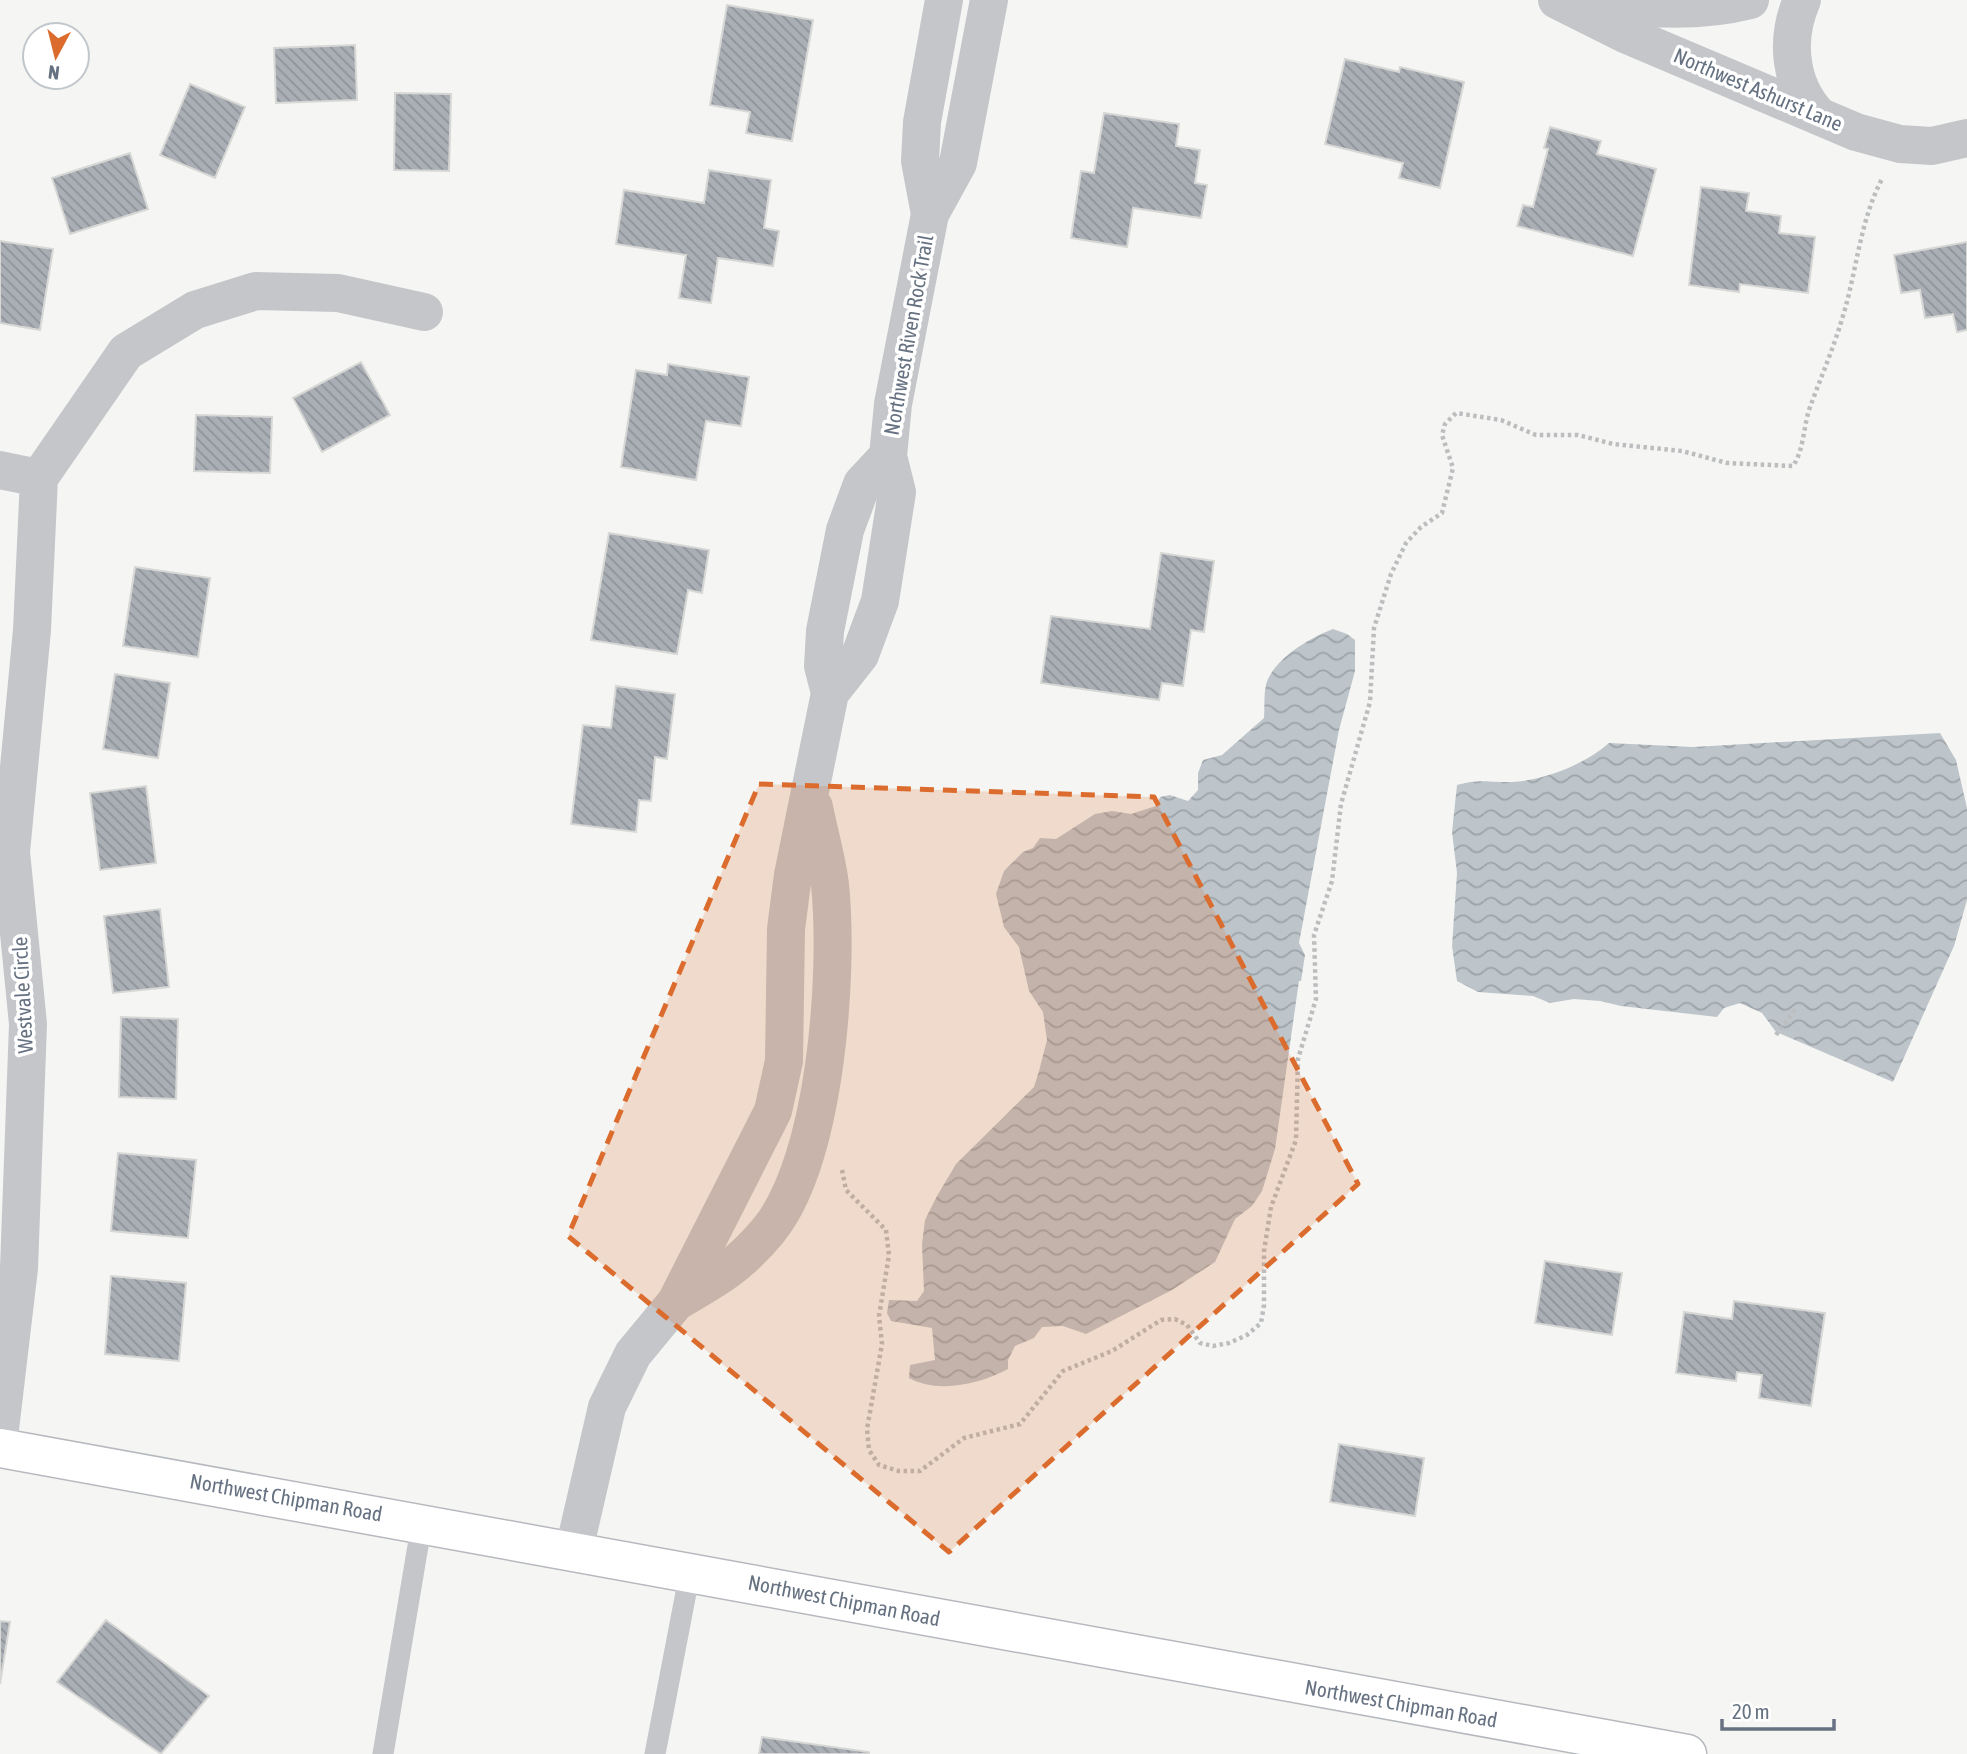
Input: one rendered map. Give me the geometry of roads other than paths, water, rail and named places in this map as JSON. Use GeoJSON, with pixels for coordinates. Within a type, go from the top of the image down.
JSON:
{"type":"FeatureCollection","features":[{"type":"Feature","properties":{"kind":"main road","name":"Northwest Chipman Road"},"geometry":{"type":"LineString","coordinates":[[0,1448],[422,1522],[1687,1754]]}},
{"type":"Feature","properties":{"kind":"street","name":"Northwest Riven Rock Trail"},"geometry":{"type":"LineString","coordinates":[[930,214],[920,161],[922,122],[944,0]]}},
{"type":"Feature","properties":{"kind":"street","name":"Northwest Riven Rock Trail"},"geometry":{"type":"LineString","coordinates":[[574,1550],[607,1407],[633,1354],[676,1302],[773,1111],[784,1061],[786,929],[793,875],[831,693],[860,655],[880,601],[897,492],[888,456],[893,404],[930,214],[958,163],[989,0]]}},
{"type":"Feature","properties":{"kind":"street","name":"Northwest Ashurst Lane"},"geometry":{"type":"LineString","coordinates":[[1557,0],[1625,34],[1856,132],[1900,144],[1932,146],[1967,138]]}},
{"type":"Feature","properties":{"kind":"street"},"geometry":{"type":"LineString","coordinates":[[1583,0],[1634,8],[1684,8],[1750,0]]}},
{"type":"Feature","properties":{"kind":"street"},"geometry":{"type":"LineString","coordinates":[[1802,0],[1795,18],[1792,63],[1797,84],[1806,102],[1818,116]]}},
{"type":"Feature","properties":{"kind":"street"},"geometry":{"type":"LineString","coordinates":[[0,470],[39,478],[126,352],[195,310],[256,291],[338,293],[424,312]]}},
{"type":"Feature","properties":{"kind":"street","name":"Westvale Circle"},"geometry":{"type":"LineString","coordinates":[[0,1429],[19,1268],[28,1024],[11,852],[32,630],[39,478]]}},
{"type":"Feature","properties":{"kind":"street","name":"Northwest Riven Rock Trail"},"geometry":{"type":"LineString","coordinates":[[676,1302],[731,1271],[770,1229],[797,1181],[821,1091],[831,999],[830,886],[811,793]]}},
{"type":"Feature","properties":{"kind":"lane"},"geometry":{"type":"LineString","coordinates":[[383,1754],[422,1522]]}},
{"type":"Feature","properties":{"kind":"lane"},"geometry":{"type":"LineString","coordinates":[[655,1754],[690,1572]]}},
{"type":"Feature","properties":{"kind":"water"},"geometry":{"type":"Polygon","coordinates":[[[1333,629],[1355,640],[1355,671],[1339,730],[1299,943],[1305,955],[1275,1149],[1262,1191],[1252,1206],[1235,1219],[1215,1262],[1172,1290],[1086,1334],[1063,1326],[1042,1327],[1034,1338],[1015,1346],[1008,1360],[1008,1369],[985,1379],[946,1386],[920,1383],[909,1378],[910,1365],[935,1360],[932,1328],[891,1321],[887,1313],[889,1300],[917,1301],[924,1291],[922,1244],[925,1220],[956,1164],[1034,1087],[1047,1040],[1043,1012],[1029,991],[1019,947],[1004,927],[996,894],[1004,871],[1023,852],[1033,848],[1040,838],[1056,839],[1095,814],[1112,811],[1131,814],[1156,806],[1160,797],[1170,795],[1188,801],[1198,790],[1198,773],[1203,760],[1222,755],[1264,718],[1266,683],[1273,671],[1287,655],[1333,629]]]}},
{"type":"Feature","properties":{"kind":"water"},"geometry":{"type":"Polygon","coordinates":[[[1940,733],[1956,760],[1967,808],[1967,900],[1954,946],[1893,1082],[1776,1032],[1762,1013],[1740,1003],[1724,1008],[1717,1017],[1621,1006],[1600,1001],[1574,999],[1550,1003],[1533,996],[1478,992],[1457,981],[1452,946],[1457,873],[1452,832],[1457,785],[1477,781],[1534,779],[1575,765],[1609,743],[1693,747],[1940,733]]]}}]}
